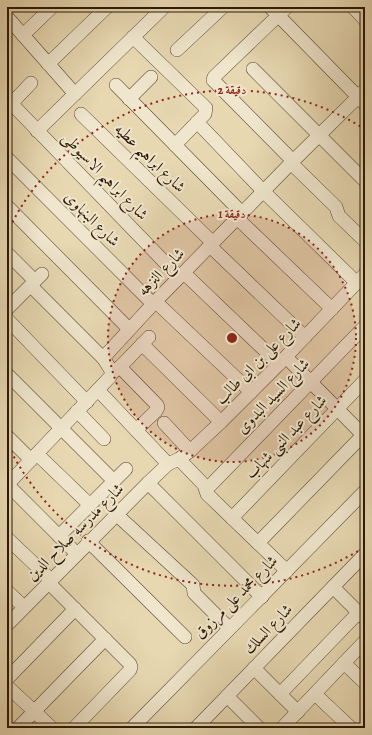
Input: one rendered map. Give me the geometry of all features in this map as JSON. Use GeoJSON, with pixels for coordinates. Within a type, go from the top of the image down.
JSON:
{"type":"FeatureCollection","features":[{"type":"Feature","properties":{"kind":"street"},"geometry":{"type":"LineString","coordinates":[[23,35],[52,7]]}},
{"type":"Feature","properties":{"kind":"street"},"geometry":{"type":"LineString","coordinates":[[48,64],[107,7]]}},
{"type":"Feature","properties":{"kind":"street"},"geometry":{"type":"LineString","coordinates":[[37,131],[164,7]]}},
{"type":"Feature","properties":{"kind":"street"},"geometry":{"type":"LineString","coordinates":[[177,50],[223,7]]}},
{"type":"Feature","properties":{"kind":"street"},"geometry":{"type":"LineString","coordinates":[[353,7],[365,20]]}},
{"type":"Feature","properties":{"kind":"street"},"geometry":{"type":"LineString","coordinates":[[363,97],[279,10],[214,77],[213,80],[336,207],[338,216],[365,240]]}},
{"type":"Feature","properties":{"kind":"street"},"geometry":{"type":"LineString","coordinates":[[7,17],[75,94]]}},
{"type":"Feature","properties":{"kind":"street"},"geometry":{"type":"LineString","coordinates":[[133,37],[206,108],[205,114],[175,145]]}},
{"type":"Feature","properties":{"kind":"street"},"geometry":{"type":"LineString","coordinates":[[253,69],[365,181]]}},
{"type":"Feature","properties":{"kind":"street"},"geometry":{"type":"LineString","coordinates":[[129,99],[150,77]]}},
{"type":"Feature","properties":{"kind":"street"},"geometry":{"type":"LineString","coordinates":[[9,102],[31,83]]}},
{"type":"Feature","properties":{"kind":"street"},"geometry":{"type":"LineString","coordinates":[[116,85],[175,145],[239,216],[332,309]]}},
{"type":"Feature","properties":{"kind":"street","name":"شارع النزهه"},"geometry":{"type":"LineString","coordinates":[[104,360],[105,356],[154,303],[318,135],[363,97]]}},
{"type":"Feature","properties":{"kind":"street","name":"شارع ابراهيم الاسيوطى"},"geometry":{"type":"LineString","coordinates":[[9,102],[182,275],[282,361],[310,382],[364,435]]}},
{"type":"Feature","properties":{"kind":"street","name":"شارع ابراهيم عطيه"},"geometry":{"type":"LineString","coordinates":[[81,114],[305,337]]}},
{"type":"Feature","properties":{"kind":"street"},"geometry":{"type":"LineString","coordinates":[[197,122],[264,191],[361,278]]}},
{"type":"Feature","properties":{"kind":"street","name":"شارع البنهاوى"},"geometry":{"type":"LineString","coordinates":[[7,158],[154,303],[251,392]]}},
{"type":"Feature","properties":{"kind":"street"},"geometry":{"type":"LineString","coordinates":[[7,206],[129,330]]}},
{"type":"Feature","properties":{"kind":"street"},"geometry":{"type":"LineString","coordinates":[[7,253],[33,279],[33,288],[104,360],[157,405],[158,407],[156,411],[136,430]]}},
{"type":"Feature","properties":{"kind":"street"},"geometry":{"type":"LineString","coordinates":[[7,309],[42,274]]}},
{"type":"Feature","properties":{"kind":"street","name":"شارع على بن ابى طالب"},"geometry":{"type":"LineString","coordinates":[[174,461],[190,451],[221,422],[282,361],[361,278]]}},
{"type":"Feature","properties":{"kind":"street"},"geometry":{"type":"LineString","coordinates":[[7,319],[82,407],[104,439]]}},
{"type":"Feature","properties":{"kind":"street","name":"شارع السيد البدوى"},"geometry":{"type":"LineString","coordinates":[[206,490],[365,326]]}},
{"type":"Feature","properties":{"kind":"street"},"geometry":{"type":"LineString","coordinates":[[76,554],[7,485],[116,370],[146,341],[221,422]]}},
{"type":"Feature","properties":{"kind":"street"},"geometry":{"type":"LineString","coordinates":[[7,374],[114,481]]}},
{"type":"Feature","properties":{"kind":"street","name":"شارع عبد النبى شهاب"},"geometry":{"type":"LineString","coordinates":[[232,518],[365,380]]}},
{"type":"Feature","properties":{"kind":"street"},"geometry":{"type":"LineString","coordinates":[[98,390],[136,430],[204,485],[207,494],[286,571]]}},
{"type":"Feature","properties":{"kind":"street"},"geometry":{"type":"LineString","coordinates":[[164,423],[190,451]]}},
{"type":"Feature","properties":{"kind":"street"},"geometry":{"type":"LineString","coordinates":[[258,543],[364,435]]}},
{"type":"Feature","properties":{"kind":"street"},"geometry":{"type":"LineString","coordinates":[[7,436],[34,457],[90,506]]}},
{"type":"Feature","properties":{"kind":"street","name":"شارع مدرسه صلاح الدين"},"geometry":{"type":"LineString","coordinates":[[7,625],[88,541],[148,483],[174,461]]}},
{"type":"Feature","properties":{"kind":"street"},"geometry":{"type":"LineString","coordinates":[[59,536],[126,469]]}},
{"type":"Feature","properties":{"kind":"street"},"geometry":{"type":"LineString","coordinates":[[148,483],[262,597]]}},
{"type":"Feature","properties":{"kind":"street","name":"شارع محمد على مرزوق"},"geometry":{"type":"LineString","coordinates":[[132,728],[365,491]]}},
{"type":"Feature","properties":{"kind":"street"},"geometry":{"type":"LineString","coordinates":[[116,514],[193,585],[196,596],[229,628]]}},
{"type":"Feature","properties":{"kind":"street"},"geometry":{"type":"LineString","coordinates":[[7,538],[130,664],[130,670],[74,728]]}},
{"type":"Feature","properties":{"kind":"street"},"geometry":{"type":"LineString","coordinates":[[88,541],[185,637]]}},
{"type":"Feature","properties":{"kind":"street","name":"شارع السلك"},"geometry":{"type":"LineString","coordinates":[[204,725],[227,696],[333,587],[362,563]]}},
{"type":"Feature","properties":{"kind":"street"},"geometry":{"type":"LineString","coordinates":[[280,694],[362,616],[333,587]]}},
{"type":"Feature","properties":{"kind":"street"},"geometry":{"type":"LineString","coordinates":[[7,590],[24,607]]}},
{"type":"Feature","properties":{"kind":"street"},"geometry":{"type":"LineString","coordinates":[[7,679],[75,609]]}},
{"type":"Feature","properties":{"kind":"street"},"geometry":{"type":"LineString","coordinates":[[18,728],[105,639]]}},
{"type":"Feature","properties":{"kind":"street"},"geometry":{"type":"LineString","coordinates":[[288,726],[298,712],[365,641]]}},
{"type":"Feature","properties":{"kind":"street"},"geometry":{"type":"LineString","coordinates":[[344,663],[365,683]]}},
{"type":"Feature","properties":{"kind":"street"},"geometry":{"type":"LineString","coordinates":[[254,668],[298,712]]}},
{"type":"Feature","properties":{"kind":"street"},"geometry":{"type":"LineString","coordinates":[[7,686],[52,728]]}},
{"type":"Feature","properties":{"kind":"street"},"geometry":{"type":"LineString","coordinates":[[315,694],[351,728]]}},
{"type":"Feature","properties":{"kind":"street"},"geometry":{"type":"LineString","coordinates":[[227,696],[259,728]]}}]}
